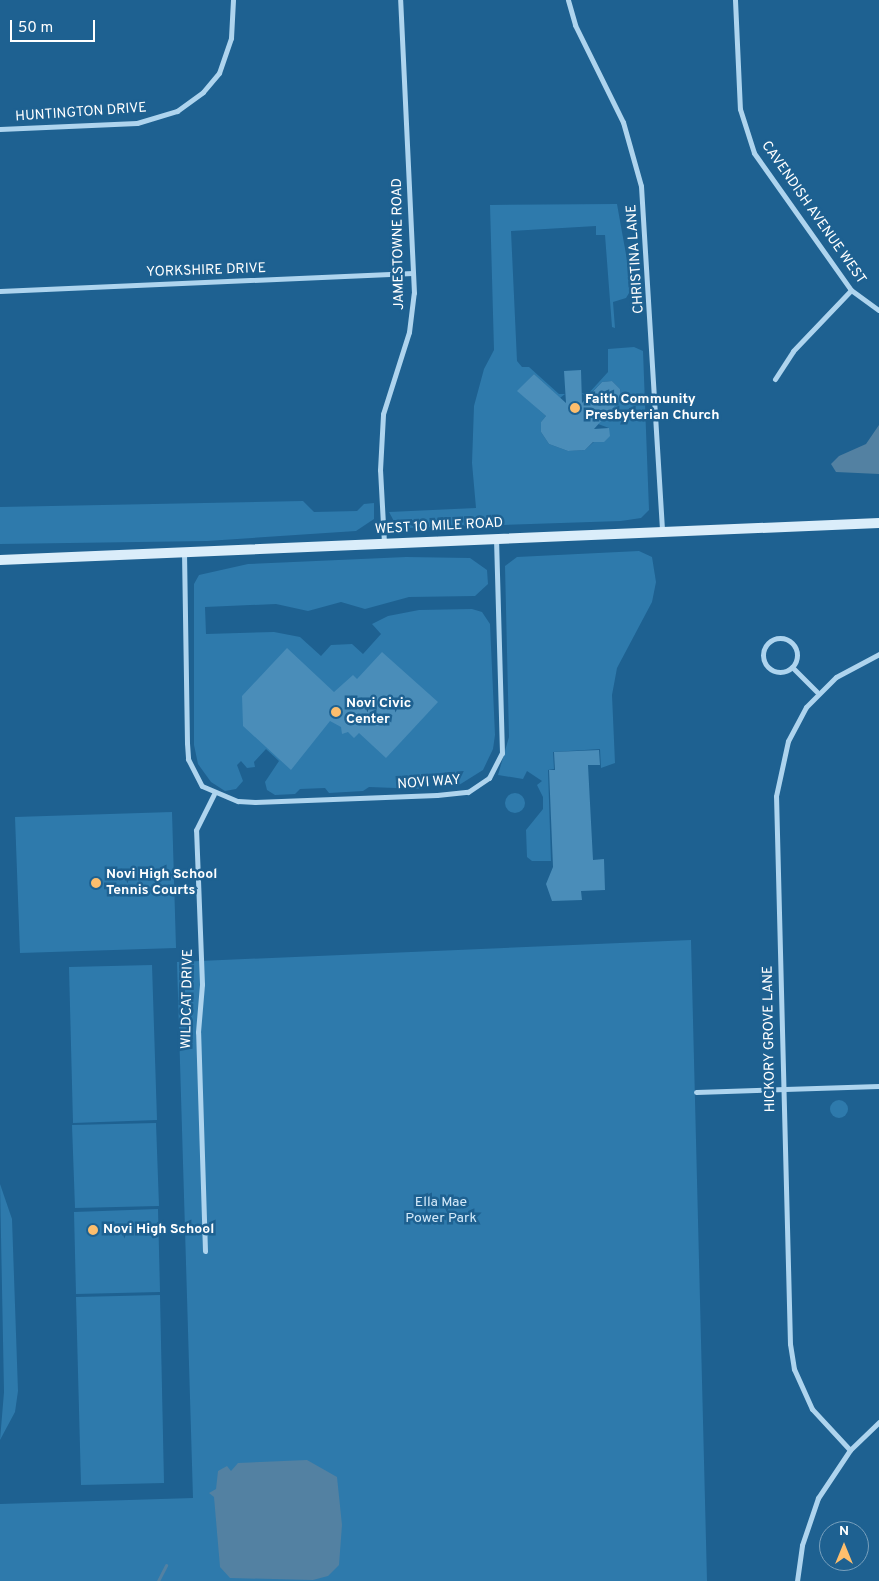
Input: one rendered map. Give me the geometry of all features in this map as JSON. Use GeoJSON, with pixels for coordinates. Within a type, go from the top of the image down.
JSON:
{"type":"FeatureCollection","features":[{"type":"Feature","properties":{"kind":"main road","name":"WEST 10 MILE ROAD"},"geometry":{"type":"LineString","coordinates":[[0,560],[879,522]]}},
{"type":"Feature","properties":{"kind":"street","name":"HUNTINGTON DRIVE"},"geometry":{"type":"LineString","coordinates":[[0,130],[159,119],[191,102],[211,84],[230,44],[233,0]]}},
{"type":"Feature","properties":{"kind":"street","name":"JAMESTOWNE ROAD"},"geometry":{"type":"LineString","coordinates":[[384,544],[382,426],[411,322],[413,273],[400,0]]}},
{"type":"Feature","properties":{"kind":"street","name":"CHRISTINA LANE"},"geometry":{"type":"LineString","coordinates":[[568,0],[575,25],[623,122],[641,186],[662,531]]}},
{"type":"Feature","properties":{"kind":"street","name":"CAVENDISH AVENUE WEST"},"geometry":{"type":"LineString","coordinates":[[735,0],[740,109],[747,137],[766,172],[851,290],[879,310]]}},
{"type":"Feature","properties":{"kind":"street","name":"YORKSHIRE DRIVE"},"geometry":{"type":"LineString","coordinates":[[0,291],[413,273]]}},
{"type":"Feature","properties":{"kind":"street"},"geometry":{"type":"LineString","coordinates":[[775,379],[793,351],[851,290]]}},
{"type":"Feature","properties":{"kind":"street","name":"NOVI WAY"},"geometry":{"type":"LineString","coordinates":[[214,794],[254,802],[437,795],[468,792],[489,778],[502,753],[503,740],[496,538]]}},
{"type":"Feature","properties":{"kind":"street"},"geometry":{"type":"LineString","coordinates":[[184,552],[188,759],[202,786],[214,794]]}},
{"type":"Feature","properties":{"kind":"street"},"geometry":{"type":"LineString","coordinates":[[783,638],[792,643],[797,658],[792,667],[782,672],[770,669],[763,654],[768,643],[783,638]]}},
{"type":"Feature","properties":{"kind":"street","name":"HICKORY GROVE LANE"},"geometry":{"type":"LineString","coordinates":[[850,1450],[812,1409],[792,1355],[783,1090],[777,778],[794,727],[817,692],[858,663],[879,654]]}},
{"type":"Feature","properties":{"kind":"street"},"geometry":{"type":"LineString","coordinates":[[792,667],[817,692]]}},
{"type":"Feature","properties":{"kind":"street","name":"WILDCAT DRIVE"},"geometry":{"type":"LineString","coordinates":[[205,1251],[198,1032],[202,984],[196,830],[214,794]]}},
{"type":"Feature","properties":{"kind":"street"},"geometry":{"type":"LineString","coordinates":[[696,1092],[879,1086]]}},
{"type":"Feature","properties":{"kind":"street"},"geometry":{"type":"LineString","coordinates":[[797,1581],[802,1545],[818,1498],[850,1450],[879,1422]]}},
{"type":"Feature","properties":{"kind":"green space"},"geometry":{"type":"Polygon","coordinates":[[[617,204],[632,288],[626,298],[613,302],[615,328],[612,327],[605,235],[596,235],[596,226],[511,231],[517,361],[522,367],[529,367],[559,394],[565,394],[560,398],[534,374],[518,391],[546,416],[541,422],[541,432],[549,444],[568,451],[585,450],[609,428],[598,424],[621,399],[620,389],[612,381],[602,382],[587,397],[581,393],[588,394],[608,372],[608,349],[634,347],[643,351],[649,510],[641,518],[621,521],[407,528],[396,525],[389,512],[476,508],[472,463],[474,406],[484,369],[494,350],[490,205],[617,204]]]}},
{"type":"Feature","properties":{"kind":"green space"},"geometry":{"type":"Polygon","coordinates":[[[303,501],[314,512],[357,511],[364,504],[374,503],[374,519],[356,531],[207,541],[0,544],[0,507],[303,501]]]}},
{"type":"Feature","properties":{"kind":"green space"},"geometry":{"type":"Polygon","coordinates":[[[639,551],[652,557],[656,582],[652,602],[617,668],[612,695],[615,763],[601,768],[600,749],[553,752],[554,769],[548,770],[551,861],[532,861],[527,857],[526,830],[543,809],[543,797],[537,785],[542,781],[527,771],[523,779],[498,775],[509,737],[505,566],[517,557],[639,551]]]}},
{"type":"Feature","properties":{"kind":"green space"},"geometry":{"type":"Polygon","coordinates":[[[406,557],[470,558],[487,570],[488,584],[475,596],[409,597],[365,609],[341,602],[308,611],[276,604],[205,607],[206,634],[274,632],[300,637],[321,656],[331,645],[352,644],[363,654],[381,634],[372,624],[388,616],[419,610],[472,609],[482,612],[490,624],[495,735],[493,749],[483,770],[459,785],[451,784],[444,774],[418,779],[429,783],[422,789],[369,787],[363,791],[329,793],[325,788],[300,789],[295,794],[275,795],[267,790],[265,782],[279,761],[266,749],[254,762],[255,767],[247,768],[241,761],[237,765],[243,781],[236,789],[225,791],[211,782],[198,764],[194,745],[194,584],[199,575],[248,564],[406,557]]]}},
{"type":"Feature","properties":{"kind":"green space"},"geometry":{"type":"Polygon","coordinates":[[[515,793],[522,796],[525,803],[522,810],[515,813],[508,810],[505,803],[508,796],[515,793]]]}},
{"type":"Feature","properties":{"kind":"green space","name":"Novi High School Tennis Courts"},"geometry":{"type":"Polygon","coordinates":[[[172,812],[176,948],[20,953],[15,817],[172,812]]]}},
{"type":"Feature","properties":{"kind":"green space","name":"Ella Mae Power Park"},"geometry":{"type":"Polygon","coordinates":[[[691,940],[707,1581],[0,1581],[0,1504],[193,1498],[177,962],[691,940]]]}},
{"type":"Feature","properties":{"kind":"green space"},"geometry":{"type":"Polygon","coordinates":[[[152,965],[157,1120],[73,1123],[69,967],[152,965]]]}},
{"type":"Feature","properties":{"kind":"green space"},"geometry":{"type":"Polygon","coordinates":[[[839,1100],[845,1103],[848,1109],[845,1115],[839,1118],[833,1115],[830,1109],[833,1103],[839,1100]]]}},
{"type":"Feature","properties":{"kind":"green space"},"geometry":{"type":"Polygon","coordinates":[[[156,1123],[159,1206],[75,1208],[72,1125],[156,1123]]]}},
{"type":"Feature","properties":{"kind":"green space"},"geometry":{"type":"Polygon","coordinates":[[[0,1184],[12,1219],[18,1391],[15,1412],[0,1440],[4,1392],[0,1184]]]}},
{"type":"Feature","properties":{"kind":"green space"},"geometry":{"type":"Polygon","coordinates":[[[158,1209],[160,1292],[76,1294],[74,1212],[158,1209]]]}},
{"type":"Feature","properties":{"kind":"green space"},"geometry":{"type":"Polygon","coordinates":[[[160,1295],[164,1483],[81,1485],[76,1297],[160,1295]]]}},
{"type":"Feature","properties":{"kind":"shaded area"},"geometry":{"type":"Polygon","coordinates":[[[879,425],[879,474],[836,472],[831,464],[839,456],[866,444],[879,425]]]}},
{"type":"Feature","properties":{"kind":"shaded area"},"geometry":{"type":"Polygon","coordinates":[[[307,1460],[337,1477],[342,1525],[339,1565],[328,1576],[313,1580],[230,1578],[220,1567],[214,1497],[209,1493],[216,1489],[218,1471],[227,1466],[231,1471],[238,1463],[307,1460]]]}},
{"type":"Feature","properties":{"kind":"building","name":"Faith Community Presbyterian Church"},"geometry":{"type":"Polygon","coordinates":[[[581,370],[582,403],[602,382],[612,381],[620,389],[621,399],[594,429],[609,428],[610,436],[604,442],[593,442],[585,450],[568,451],[549,444],[541,432],[541,422],[546,416],[517,391],[534,374],[566,403],[564,371],[581,370]]]}},
{"type":"Feature","properties":{"kind":"building","name":"Novi Civic Center"},"geometry":{"type":"Polygon","coordinates":[[[287,648],[334,692],[353,675],[357,679],[382,652],[438,702],[386,758],[359,733],[354,738],[348,732],[342,734],[341,727],[330,721],[291,770],[243,726],[242,696],[287,648]]]}},
{"type":"Feature","properties":{"kind":"building"},"geometry":{"type":"Polygon","coordinates":[[[599,750],[600,765],[588,765],[593,860],[604,859],[605,890],[581,891],[582,900],[552,901],[546,884],[553,867],[549,770],[555,770],[554,752],[599,750]]]}},
{"type":"Feature","properties":{"kind":"waterway"},"geometry":{"type":"LineString","coordinates":[[158,1581],[166,1565]]}},
{"type":"Feature","properties":{"kind":"place","name":"Faith Community Presbyterian Church"},"geometry":{"type":"Point","coordinates":[575,408]}},
{"type":"Feature","properties":{"kind":"place","name":"Novi Civic Center"},"geometry":{"type":"Point","coordinates":[336,712]}},
{"type":"Feature","properties":{"kind":"place","name":"Novi High School Tennis Courts"},"geometry":{"type":"Point","coordinates":[96,883]}},
{"type":"Feature","properties":{"kind":"place","name":"Novi High School"},"geometry":{"type":"Point","coordinates":[93,1230]}}]}
